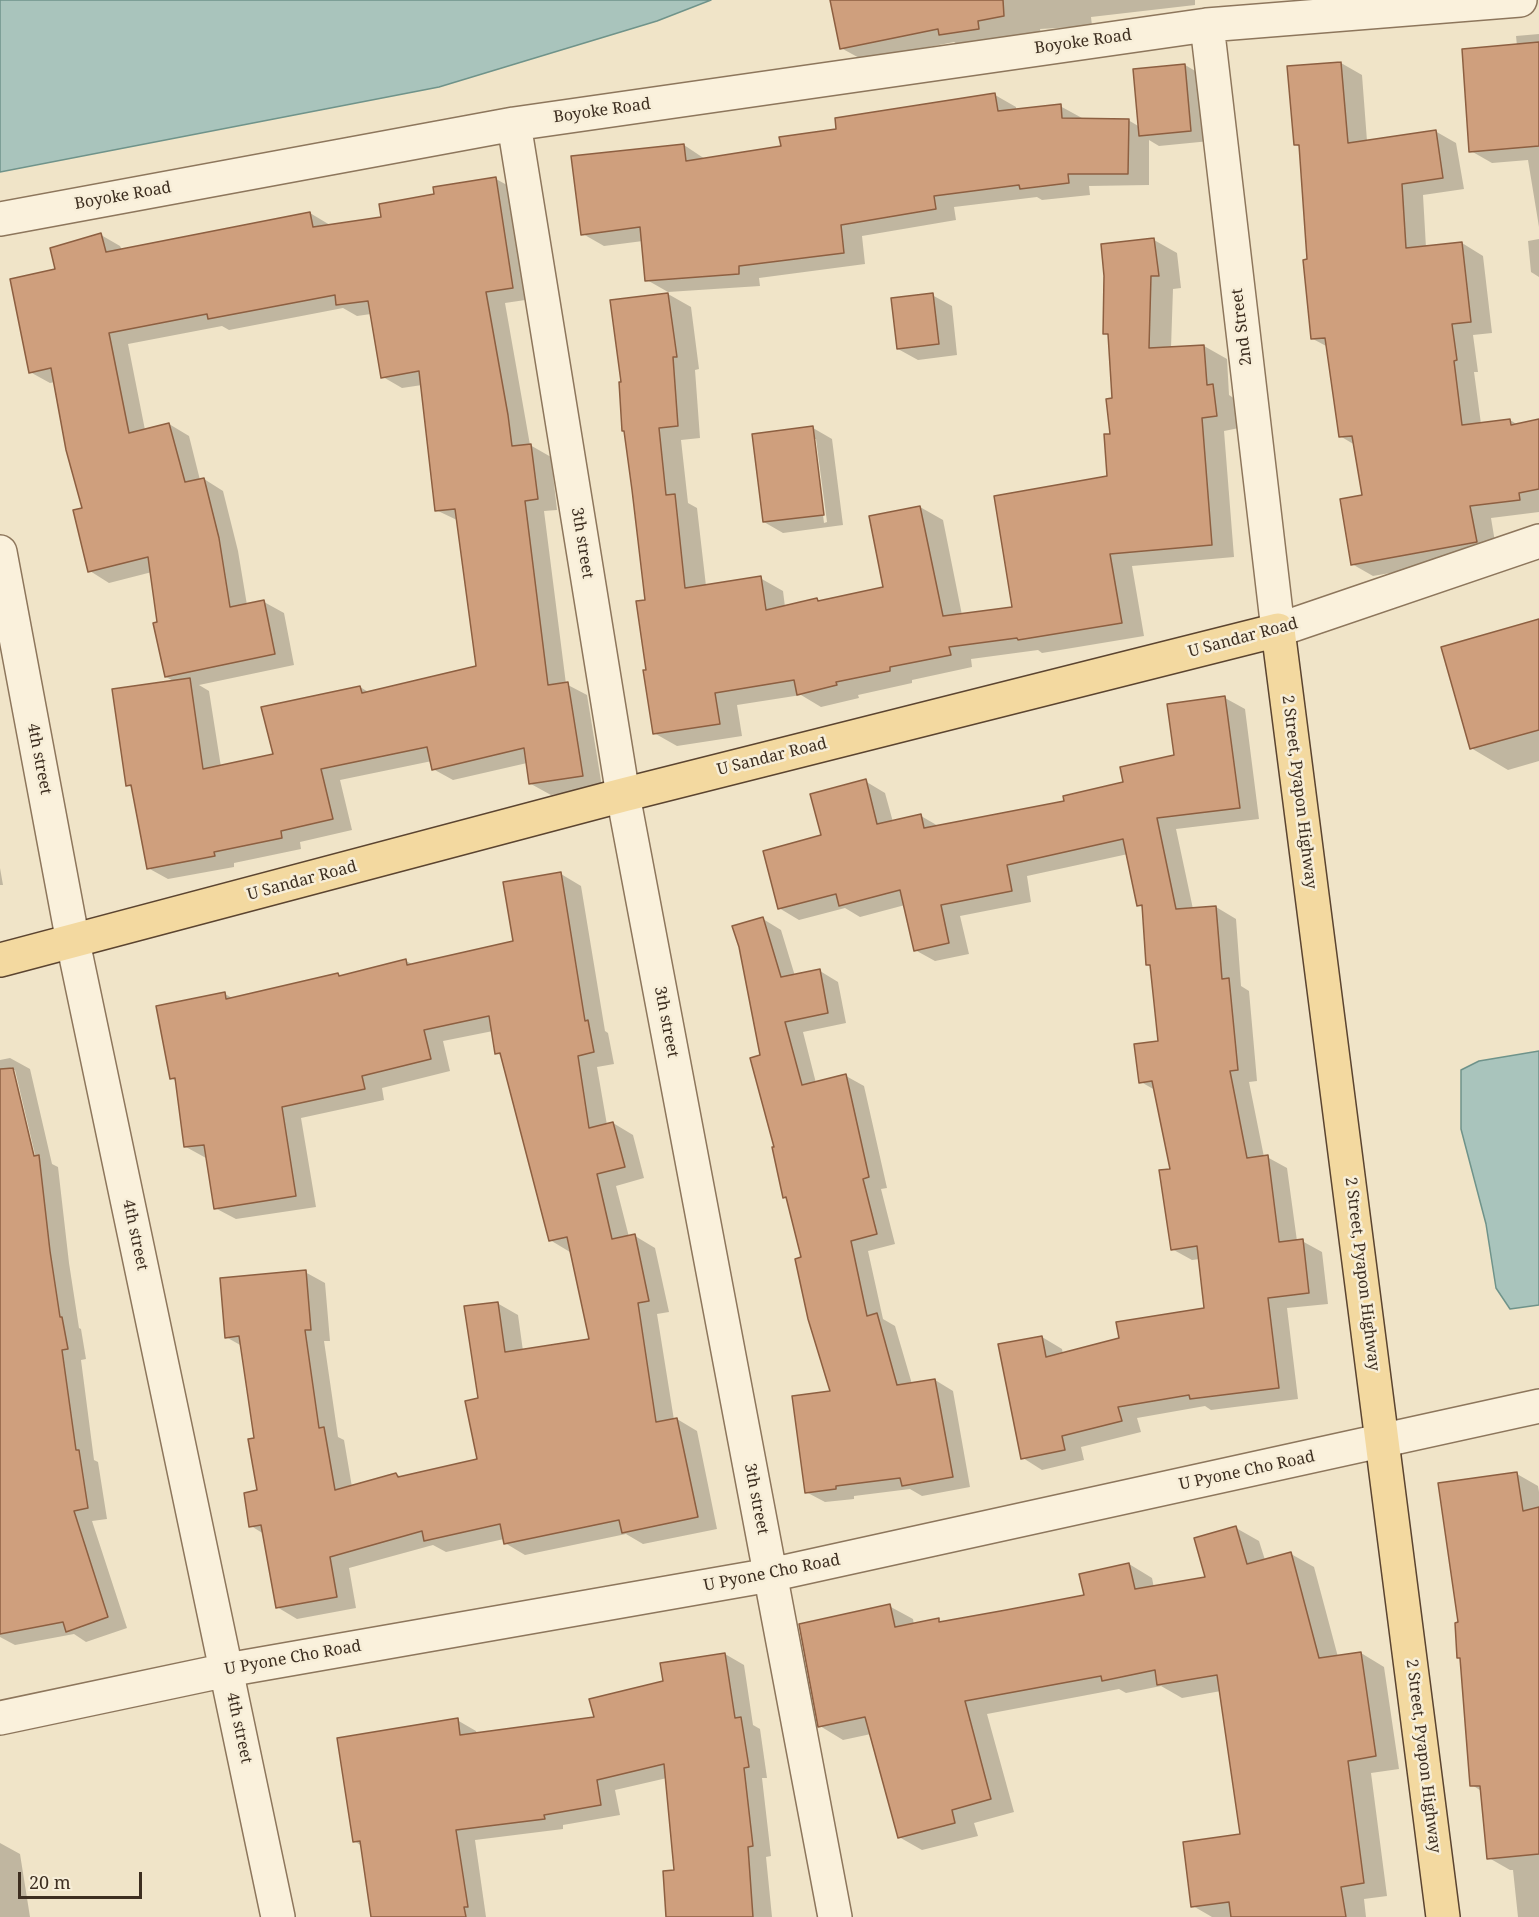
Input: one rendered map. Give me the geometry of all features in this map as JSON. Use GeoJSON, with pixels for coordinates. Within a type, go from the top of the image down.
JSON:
{"type":"FeatureCollection","features":[{"type":"Feature","properties":{"kind":"main road","name":"U Sandar Road"},"geometry":{"type":"LineString","coordinates":[[0,960],[623,795],[1278,630]]}},
{"type":"Feature","properties":{"kind":"main road","name":"2 Street, Pyapon Highway"},"geometry":{"type":"LineString","coordinates":[[1278,630],[1443,1917]]}},
{"type":"Feature","properties":{"kind":"street","name":"Boyoke Road"},"geometry":{"type":"LineString","coordinates":[[0,219],[514,124],[1206,25],[1520,0]]}},
{"type":"Feature","properties":{"kind":"street","name":"2nd Street"},"geometry":{"type":"LineString","coordinates":[[1206,25],[1278,630]]}},
{"type":"Feature","properties":{"kind":"street","name":"3th street"},"geometry":{"type":"LineString","coordinates":[[514,124],[623,795],[835,1917]]}},
{"type":"Feature","properties":{"kind":"street","name":"U Sandar Road"},"geometry":{"type":"LineString","coordinates":[[1278,630],[1539,541]]}},
{"type":"Feature","properties":{"kind":"street","name":"4th street"},"geometry":{"type":"LineString","coordinates":[[0,552],[73,942],[278,1917]]}},
{"type":"Feature","properties":{"kind":"street","name":"U Pyone Cho Road"},"geometry":{"type":"LineString","coordinates":[[0,1718],[227,1670],[770,1575],[1539,1406]]}},
{"type":"Feature","properties":{"kind":"water"},"geometry":{"type":"Polygon","coordinates":[[[0,0],[711,0],[657,21],[439,87],[0,172],[0,0]]]}},
{"type":"Feature","properties":{"kind":"water"},"geometry":{"type":"Polygon","coordinates":[[[1539,1051],[1539,1305],[1510,1309],[1496,1288],[1486,1224],[1461,1129],[1461,1070],[1479,1061],[1539,1051]]]}},
{"type":"Feature","properties":{"kind":"building"},"geometry":{"type":"Polygon","coordinates":[[[830,0],[1003,0],[1004,16],[978,21],[979,29],[939,35],[938,29],[840,49],[830,0]]]}},
{"type":"Feature","properties":{"kind":"building"},"geometry":{"type":"Polygon","coordinates":[[[1539,42],[1539,146],[1469,152],[1462,49],[1539,42]]]}},
{"type":"Feature","properties":{"kind":"building"},"geometry":{"type":"Polygon","coordinates":[[[1341,62],[1348,143],[1436,130],[1443,178],[1402,184],[1406,248],[1462,242],[1471,322],[1452,324],[1462,425],[1510,419],[1511,425],[1539,419],[1539,489],[1519,493],[1520,500],[1470,506],[1477,542],[1351,565],[1340,499],[1362,495],[1352,436],[1339,437],[1325,338],[1311,339],[1303,260],[1307,259],[1299,145],[1294,145],[1287,66],[1341,62]]]}},
{"type":"Feature","properties":{"kind":"building"},"geometry":{"type":"Polygon","coordinates":[[[1185,64],[1191,131],[1139,136],[1133,69],[1185,64]]]}},
{"type":"Feature","properties":{"kind":"building"},"geometry":{"type":"Polygon","coordinates":[[[995,93],[998,111],[1061,104],[1062,118],[1129,119],[1128,174],[1068,174],[1069,183],[1020,189],[1019,185],[934,196],[936,209],[841,225],[844,253],[739,266],[739,274],[645,281],[640,227],[581,235],[571,156],[684,144],[686,161],[781,146],[779,137],[836,129],[835,118],[995,93]]]}},
{"type":"Feature","properties":{"kind":"building"},"geometry":{"type":"Polygon","coordinates":[[[496,177],[513,288],[486,292],[512,446],[531,444],[538,499],[525,501],[548,685],[568,682],[583,776],[529,784],[524,748],[432,770],[427,747],[321,769],[333,819],[281,831],[282,838],[214,852],[215,856],[147,869],[131,785],[126,786],[112,689],[190,678],[203,769],[273,754],[261,707],[360,686],[362,693],[476,666],[455,509],[435,511],[419,371],[381,378],[368,301],[336,305],[335,295],[208,319],[207,314],[109,333],[129,433],[169,423],[185,482],[204,478],[219,538],[230,607],[264,600],[275,654],[165,677],[153,623],[157,622],[148,557],[88,572],[73,510],[82,508],[66,450],[51,368],[29,373],[10,279],[55,269],[50,248],[101,233],[106,252],[310,212],[313,227],[381,217],[379,204],[434,194],[433,187],[496,177]]]}},
{"type":"Feature","properties":{"kind":"building"},"geometry":{"type":"Polygon","coordinates":[[[1154,238],[1159,276],[1151,276],[1149,348],[1204,345],[1207,385],[1213,384],[1217,416],[1202,418],[1212,545],[1110,554],[1122,623],[1018,640],[1017,638],[949,647],[951,655],[890,667],[890,671],[836,682],[837,685],[797,695],[794,680],[715,693],[720,724],[653,734],[643,670],[646,670],[636,601],[645,600],[624,431],[622,431],[619,382],[621,382],[610,300],[668,293],[677,357],[673,357],[678,426],[659,428],[666,495],[675,494],[685,588],[761,576],[766,610],[817,598],[818,601],[883,587],[869,516],[920,506],[943,616],[1012,607],[994,496],[1107,476],[1104,434],[1110,434],[1106,399],[1112,398],[1108,334],[1103,334],[1104,276],[1101,244],[1154,238]]]}},
{"type":"Feature","properties":{"kind":"building"},"geometry":{"type":"Polygon","coordinates":[[[933,293],[939,344],[897,349],[891,298],[933,293]]]}},
{"type":"Feature","properties":{"kind":"building"},"geometry":{"type":"Polygon","coordinates":[[[813,426],[824,515],[763,522],[752,434],[813,426]]]}},
{"type":"Feature","properties":{"kind":"building"},"geometry":{"type":"Polygon","coordinates":[[[1539,619],[1539,730],[1470,749],[1441,647],[1539,619]]]}},
{"type":"Feature","properties":{"kind":"building"},"geometry":{"type":"Polygon","coordinates":[[[1225,696],[1240,808],[1157,818],[1176,909],[1216,906],[1222,979],[1229,978],[1238,1070],[1230,1071],[1247,1158],[1268,1155],[1279,1242],[1303,1239],[1309,1293],[1268,1298],[1279,1388],[1190,1399],[1189,1395],[1118,1407],[1122,1421],[1062,1436],[1065,1450],[1021,1459],[998,1344],[1042,1336],[1046,1357],[1119,1338],[1116,1322],[1204,1308],[1197,1246],[1171,1250],[1159,1170],[1170,1169],[1152,1081],[1139,1083],[1134,1044],[1158,1041],[1150,965],[1146,965],[1142,905],[1137,906],[1123,839],[1007,865],[1012,891],[941,905],[949,943],[914,951],[900,890],[839,906],[836,894],[778,909],[763,851],[821,835],[810,794],[866,779],[877,824],[921,814],[924,828],[1064,801],[1063,796],[1123,782],[1120,767],[1174,755],[1167,704],[1225,696]]]}},
{"type":"Feature","properties":{"kind":"building"},"geometry":{"type":"Polygon","coordinates":[[[561,872],[585,1021],[588,1020],[594,1052],[578,1056],[589,1128],[613,1122],[625,1167],[597,1174],[612,1239],[635,1234],[649,1301],[638,1303],[656,1422],[677,1418],[698,1517],[622,1533],[619,1520],[504,1544],[500,1524],[424,1541],[422,1531],[330,1557],[337,1597],[276,1608],[261,1525],[249,1527],[244,1493],[257,1490],[248,1439],[254,1438],[239,1336],[225,1338],[220,1278],[306,1270],[311,1330],[305,1330],[319,1428],[324,1427],[335,1490],[396,1473],[398,1477],[477,1459],[465,1401],[478,1398],[464,1306],[498,1302],[505,1352],[589,1339],[567,1237],[549,1241],[500,1053],[495,1054],[489,1016],[424,1030],[431,1059],[362,1076],[365,1089],[282,1107],[296,1196],[214,1209],[204,1145],[184,1147],[175,1078],[170,1079],[156,1006],[225,992],[226,999],[338,973],[339,976],[406,959],[407,965],[513,941],[503,882],[561,872]]]}},
{"type":"Feature","properties":{"kind":"building"},"geometry":{"type":"Polygon","coordinates":[[[763,917],[781,977],[820,969],[828,1013],[785,1022],[802,1085],[846,1074],[869,1177],[863,1179],[877,1234],[851,1241],[867,1316],[877,1313],[897,1385],[935,1379],[953,1477],[902,1486],[900,1478],[836,1486],[836,1489],[805,1493],[792,1396],[830,1391],[808,1319],[795,1259],[801,1257],[786,1197],[783,1198],[772,1147],[774,1147],[750,1058],[760,1055],[739,947],[732,926],[763,917]]]}},
{"type":"Feature","properties":{"kind":"building"},"geometry":{"type":"Polygon","coordinates":[[[13,1068],[34,1156],[39,1155],[50,1251],[60,1317],[62,1317],[68,1349],[62,1350],[76,1450],[79,1450],[88,1508],[74,1511],[108,1617],[66,1632],[63,1622],[0,1634],[0,1069],[13,1068]]]}},
{"type":"Feature","properties":{"kind":"building"},"geometry":{"type":"Polygon","coordinates":[[[1517,1472],[1523,1511],[1539,1507],[1539,1854],[1487,1859],[1480,1786],[1470,1786],[1460,1658],[1457,1658],[1455,1623],[1458,1622],[1438,1483],[1517,1472]]]}},
{"type":"Feature","properties":{"kind":"building"},"geometry":{"type":"Polygon","coordinates":[[[1236,1526],[1247,1564],[1291,1552],[1319,1658],[1361,1652],[1376,1756],[1348,1761],[1364,1883],[1341,1887],[1346,1917],[1231,1917],[1229,1902],[1191,1907],[1183,1842],[1240,1834],[1217,1675],[1157,1685],[1155,1670],[1102,1681],[1101,1676],[965,1701],[991,1799],[952,1810],[955,1823],[898,1838],[865,1717],[818,1727],[799,1624],[890,1604],[895,1627],[939,1618],[939,1622],[1006,1610],[1084,1595],[1079,1574],[1129,1563],[1135,1589],[1205,1577],[1194,1538],[1236,1526]]]}},
{"type":"Feature","properties":{"kind":"building"},"geometry":{"type":"Polygon","coordinates":[[[725,1653],[735,1718],[741,1717],[749,1767],[744,1768],[753,1846],[748,1847],[753,1917],[666,1917],[663,1871],[674,1870],[664,1764],[597,1780],[601,1805],[544,1815],[545,1819],[456,1830],[468,1907],[464,1907],[466,1917],[371,1917],[360,1841],[353,1842],[337,1738],[458,1718],[460,1735],[594,1717],[589,1699],[663,1681],[660,1663],[725,1653]]]}}]}
